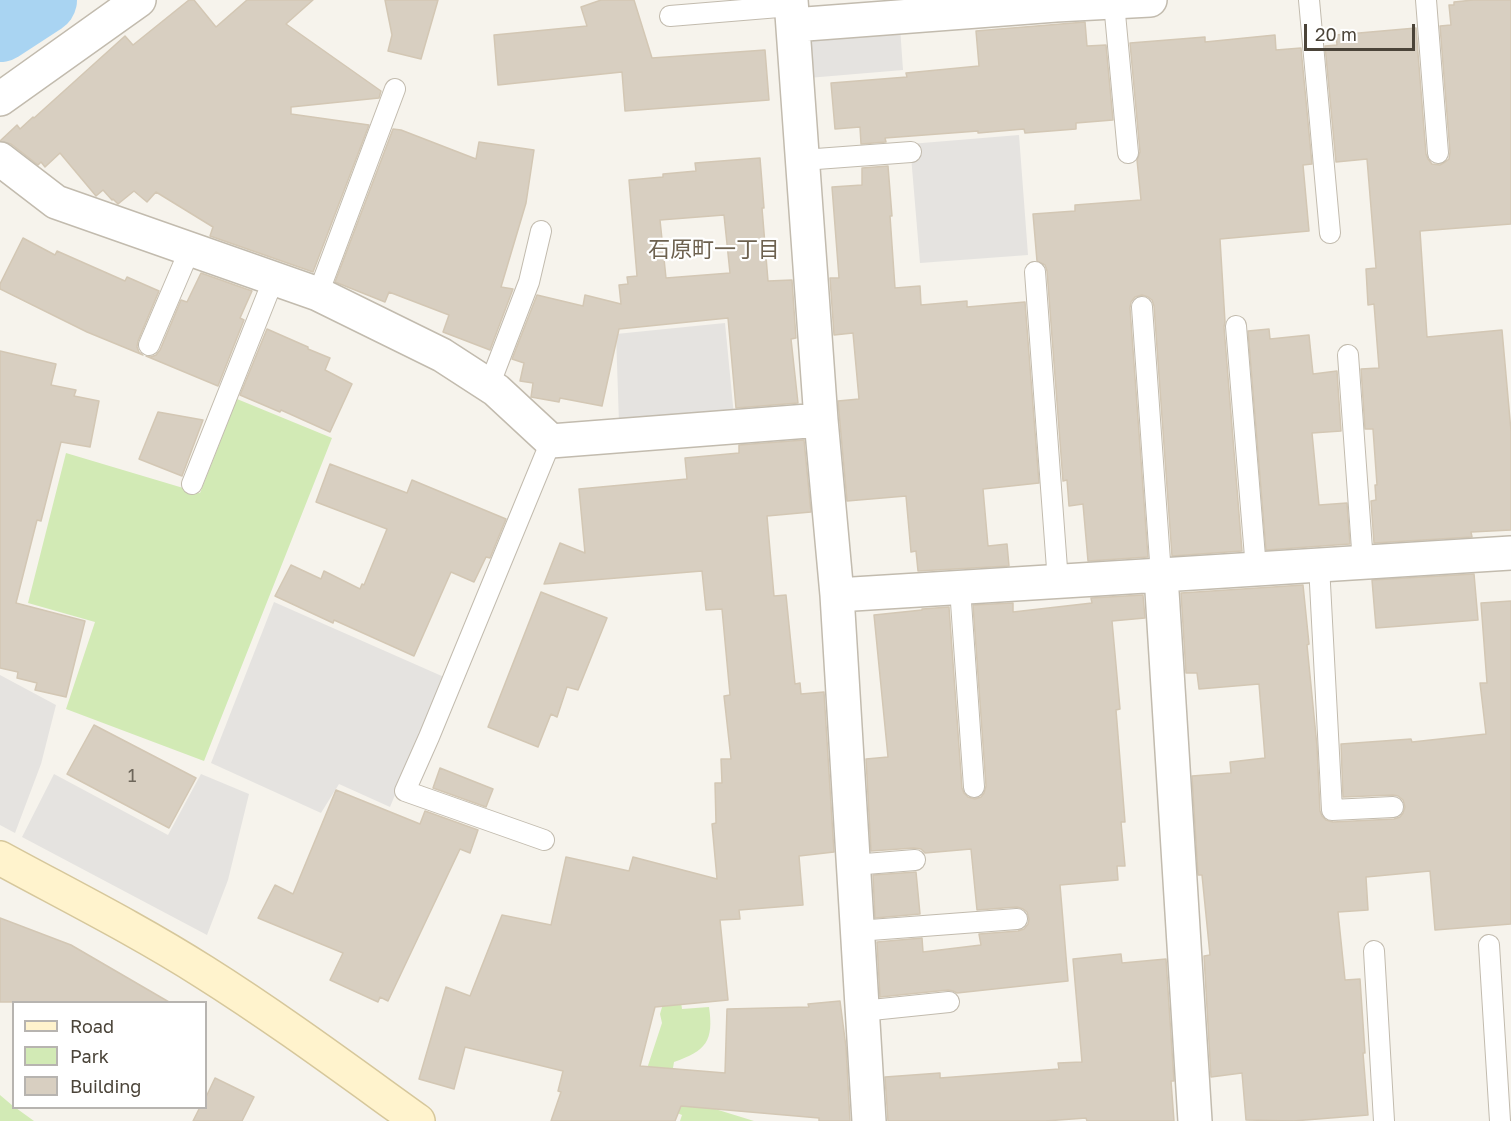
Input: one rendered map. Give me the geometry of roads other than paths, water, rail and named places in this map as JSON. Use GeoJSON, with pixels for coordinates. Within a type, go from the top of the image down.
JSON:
{"type":"FeatureCollection","features":[{"type":"Feature","properties":{"kind":"street"},"geometry":{"type":"LineString","coordinates":[[0,99],[140,0]]}},
{"type":"Feature","properties":{"kind":"street"},"geometry":{"type":"LineString","coordinates":[[868,1121],[837,596],[820,420],[792,10],[1114,3],[1150,0]]}},
{"type":"Feature","properties":{"kind":"street"},"geometry":{"type":"LineString","coordinates":[[0,159],[56,202],[318,294],[442,355],[496,390],[551,441],[820,420]]}},
{"type":"Feature","properties":{"kind":"street"},"geometry":{"type":"LineString","coordinates":[[837,596],[1511,553]]}},
{"type":"Feature","properties":{"kind":"street"},"geometry":{"type":"LineString","coordinates":[[1161,575],[1195,1121]]}},
{"type":"Feature","properties":{"kind":"street"},"geometry":{"type":"LineString","coordinates":[[0,858],[202,971],[280,1021],[418,1121]]}},
{"type":"Feature","properties":{"kind":"lane"},"geometry":{"type":"LineString","coordinates":[[1309,0],[1330,233]]}},
{"type":"Feature","properties":{"kind":"lane"},"geometry":{"type":"LineString","coordinates":[[1426,0],[1438,153]]}},
{"type":"Feature","properties":{"kind":"lane"},"geometry":{"type":"LineString","coordinates":[[1114,3],[1128,153]]}},
{"type":"Feature","properties":{"kind":"lane"},"geometry":{"type":"LineString","coordinates":[[670,16],[792,10]]}},
{"type":"Feature","properties":{"kind":"lane"},"geometry":{"type":"LineString","coordinates":[[318,294],[394,89]]}},
{"type":"Feature","properties":{"kind":"lane"},"geometry":{"type":"LineString","coordinates":[[803,160],[911,152]]}},
{"type":"Feature","properties":{"kind":"lane"},"geometry":{"type":"LineString","coordinates":[[489,386],[529,282],[540,231]]}},
{"type":"Feature","properties":{"kind":"lane"},"geometry":{"type":"LineString","coordinates":[[149,345],[190,249]]}},
{"type":"Feature","properties":{"kind":"lane"},"geometry":{"type":"LineString","coordinates":[[1035,272],[1058,582]]}},
{"type":"Feature","properties":{"kind":"lane"},"geometry":{"type":"LineString","coordinates":[[192,484],[274,278]]}},
{"type":"Feature","properties":{"kind":"lane"},"geometry":{"type":"LineString","coordinates":[[1143,307],[1161,575]]}},
{"type":"Feature","properties":{"kind":"lane"},"geometry":{"type":"LineString","coordinates":[[1236,326],[1256,569]]}},
{"type":"Feature","properties":{"kind":"lane"},"geometry":{"type":"LineString","coordinates":[[1347,355],[1363,562]]}},
{"type":"Feature","properties":{"kind":"lane"},"geometry":{"type":"LineString","coordinates":[[544,840],[405,791],[551,441]]}},
{"type":"Feature","properties":{"kind":"lane"},"geometry":{"type":"LineString","coordinates":[[1319,565],[1332,810],[1393,807]]}},
{"type":"Feature","properties":{"kind":"lane"},"geometry":{"type":"LineString","coordinates":[[960,588],[974,787]]}},
{"type":"Feature","properties":{"kind":"lane"},"geometry":{"type":"LineString","coordinates":[[853,865],[915,860]]}},
{"type":"Feature","properties":{"kind":"lane"},"geometry":{"type":"LineString","coordinates":[[857,932],[1017,919]]}},
{"type":"Feature","properties":{"kind":"lane"},"geometry":{"type":"LineString","coordinates":[[1489,945],[1500,1121]]}},
{"type":"Feature","properties":{"kind":"lane"},"geometry":{"type":"LineString","coordinates":[[1374,951],[1384,1121]]}},
{"type":"Feature","properties":{"kind":"lane"},"geometry":{"type":"LineString","coordinates":[[862,1011],[949,1002]]}},
{"type":"Feature","properties":{"kind":"waterway"},"geometry":{"type":"LineString","coordinates":[[0,28],[43,0]]}},
{"type":"Feature","properties":{"kind":"district","name":"石原町一丁目"},"geometry":{"type":"Point","coordinates":[714,250]}}]}
